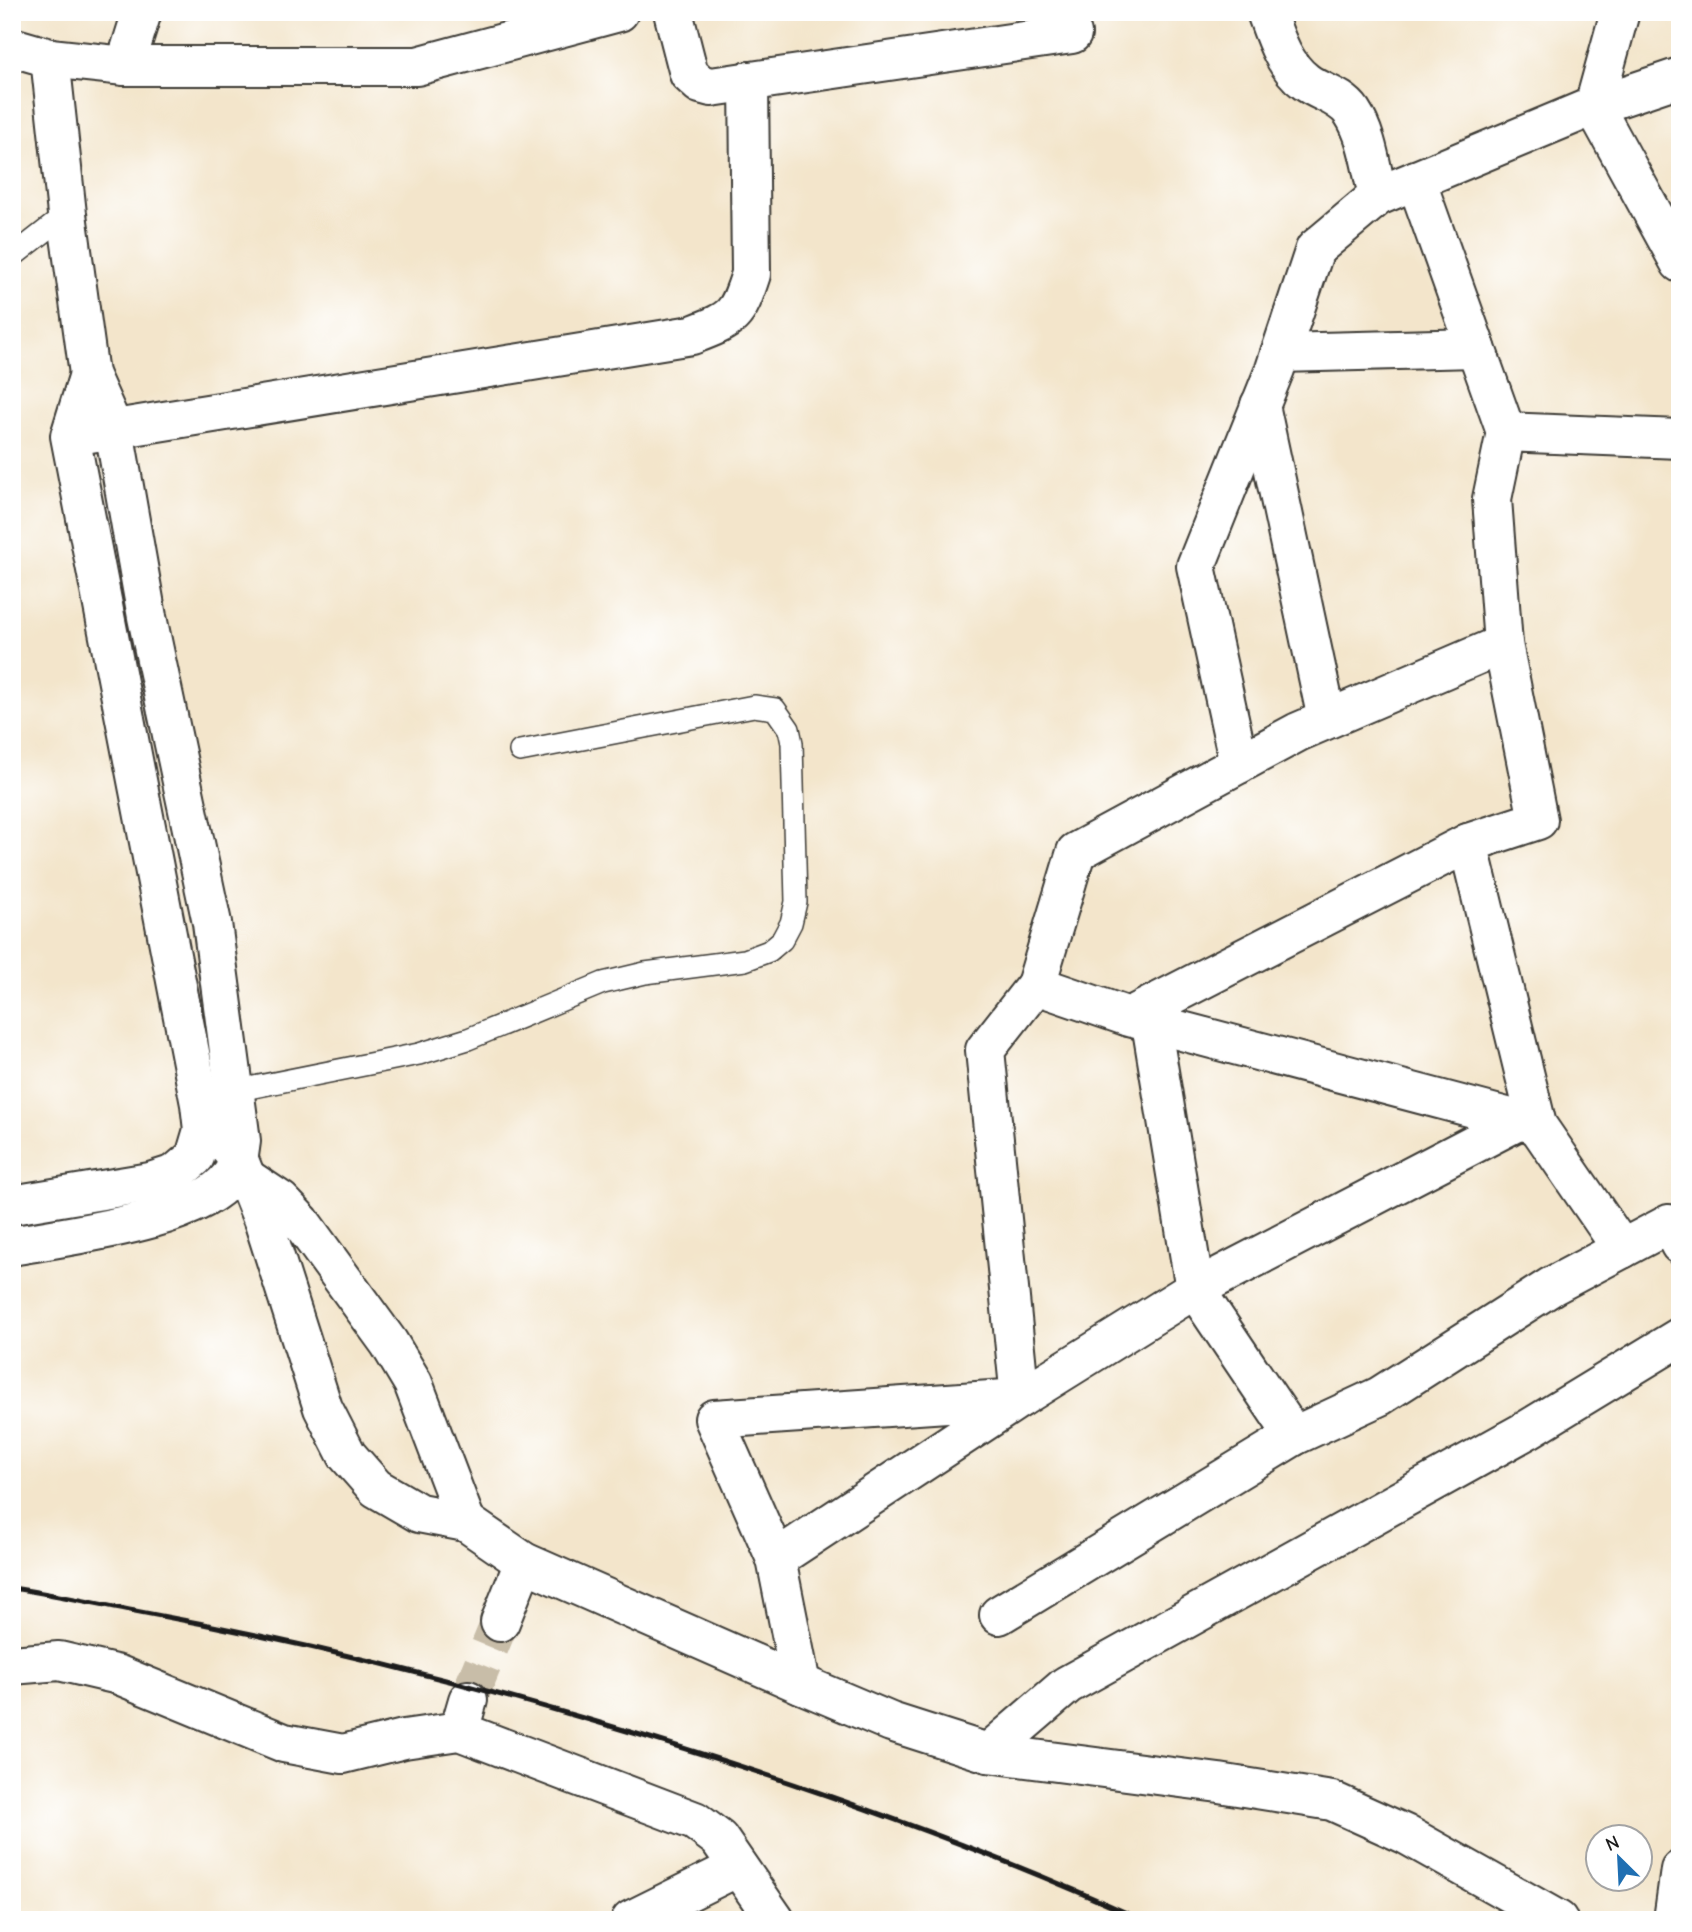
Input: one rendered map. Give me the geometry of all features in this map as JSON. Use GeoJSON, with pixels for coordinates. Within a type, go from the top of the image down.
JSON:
{"type":"FeatureCollection","features":[{"type":"Feature","properties":{"kind":"street"},"geometry":{"type":"LineString","coordinates":[[125,66],[142,12]]}},
{"type":"Feature","properties":{"kind":"street"},"geometry":{"type":"LineString","coordinates":[[12,47],[50,58],[125,66],[417,66],[619,12]]}},
{"type":"Feature","properties":{"kind":"street"},"geometry":{"type":"LineString","coordinates":[[673,12],[685,64],[694,80],[711,87],[1072,34]]}},
{"type":"Feature","properties":{"kind":"street"},"geometry":{"type":"LineString","coordinates":[[1266,12],[1293,72],[1308,84],[1341,100],[1351,111],[1367,149],[1378,196]]}},
{"type":"Feature","properties":{"kind":"street"},"geometry":{"type":"LineString","coordinates":[[1620,12],[1594,106],[1680,263]]}},
{"type":"Feature","properties":{"kind":"street"},"geometry":{"type":"LineString","coordinates":[[50,58],[67,214],[89,374],[114,430],[146,617],[212,923],[242,1169],[281,1201],[301,1222],[389,1343],[413,1383],[466,1522]]}},
{"type":"Feature","properties":{"kind":"street"},"geometry":{"type":"LineString","coordinates":[[1239,764],[1196,566],[1280,353],[1315,249],[1378,196],[1594,106],[1680,77]]}},
{"type":"Feature","properties":{"kind":"street"},"geometry":{"type":"LineString","coordinates":[[70,436],[692,335],[717,325],[733,316],[743,299],[751,274],[749,81]]}},
{"type":"Feature","properties":{"kind":"street"},"geometry":{"type":"LineString","coordinates":[[1140,1020],[1468,844],[1538,820],[1503,644],[1492,499],[1506,432],[1416,180]]}},
{"type":"Feature","properties":{"kind":"street"},"geometry":{"type":"LineString","coordinates":[[1280,353],[1476,348]]}},
{"type":"Feature","properties":{"kind":"street"},"geometry":{"type":"LineString","coordinates":[[12,1205],[150,1182],[175,1174],[195,1157],[203,1130],[70,436],[89,374]]}},
{"type":"Feature","properties":{"kind":"street"},"geometry":{"type":"LineString","coordinates":[[1260,405],[1327,719]]}},
{"type":"Feature","properties":{"kind":"street"},"geometry":{"type":"LineString","coordinates":[[1506,432],[1680,439]]}},
{"type":"Feature","properties":{"kind":"street"},"geometry":{"type":"LineString","coordinates":[[1020,1398],[985,1050],[1036,985],[1076,852],[1327,719],[1503,644]]}},
{"type":"Feature","properties":{"kind":"street"},"geometry":{"type":"LineString","coordinates":[[1468,844],[1529,1122],[1622,1249]]}},
{"type":"Feature","properties":{"kind":"street"},"geometry":{"type":"LineString","coordinates":[[1036,985],[1140,1020],[1529,1122]]}},
{"type":"Feature","properties":{"kind":"street"},"geometry":{"type":"LineString","coordinates":[[1140,1020],[1195,1289],[1294,1436]]}},
{"type":"Feature","properties":{"kind":"street"},"geometry":{"type":"LineString","coordinates":[[776,1559],[1020,1398],[1195,1289],[1529,1122]]}},
{"type":"Feature","properties":{"kind":"street"},"geometry":{"type":"LineString","coordinates":[[203,1130],[217,1136],[226,1144],[242,1169],[264,1223],[323,1408],[347,1455],[376,1488],[419,1513],[466,1522],[524,1562],[891,1722],[988,1754],[1219,1783],[1332,1801],[1405,1834],[1558,1920]]}},
{"type":"Feature","properties":{"kind":"street"},"geometry":{"type":"LineString","coordinates":[[12,1246],[164,1216],[191,1206],[217,1191],[242,1169]]}},
{"type":"Feature","properties":{"kind":"street"},"geometry":{"type":"LineString","coordinates":[[999,1615],[1294,1436],[1380,1396],[1552,1286],[1669,1224],[1680,1245]]}},
{"type":"Feature","properties":{"kind":"street"},"geometry":{"type":"LineString","coordinates":[[988,1754],[1067,1685],[1527,1430],[1680,1337]]}},
{"type":"Feature","properties":{"kind":"street"},"geometry":{"type":"LineString","coordinates":[[801,1684],[776,1559],[713,1419],[1020,1398]]}},
{"type":"Feature","properties":{"kind":"street"},"geometry":{"type":"LineString","coordinates":[[500,1622],[524,1562]]}},
{"type":"Feature","properties":{"kind":"street"},"geometry":{"type":"LineString","coordinates":[[12,1665],[59,1661],[119,1675],[284,1743],[342,1754],[404,1740],[464,1716],[695,1821],[719,1839],[775,1920]]}},
{"type":"Feature","properties":{"kind":"street"},"geometry":{"type":"LineString","coordinates":[[631,1920],[738,1867]]}},
{"type":"Feature","properties":{"kind":"street"},"geometry":{"type":"LineString","coordinates":[[1673,1920],[1680,1870]]}},
{"type":"Feature","properties":{"kind":"lane"},"geometry":{"type":"LineString","coordinates":[[12,257],[67,214]]}},
{"type":"Feature","properties":{"kind":"lane"},"geometry":{"type":"LineString","coordinates":[[233,1091],[419,1054],[468,1039],[603,984],[645,973],[746,960],[769,951],[782,940],[791,923],[796,902],[792,769],[789,729],[775,709],[754,706],[520,751]]}},
{"type":"Feature","properties":{"kind":"tunnel"},"geometry":{"type":"LineString","coordinates":[[468,1700],[500,1622]]}},
{"type":"Feature","properties":{"kind":"railway"},"geometry":{"type":"LineString","coordinates":[[12,1588],[307,1646],[477,1688],[590,1720],[731,1763],[870,1810],[1007,1862],[1142,1920]]}}]}
